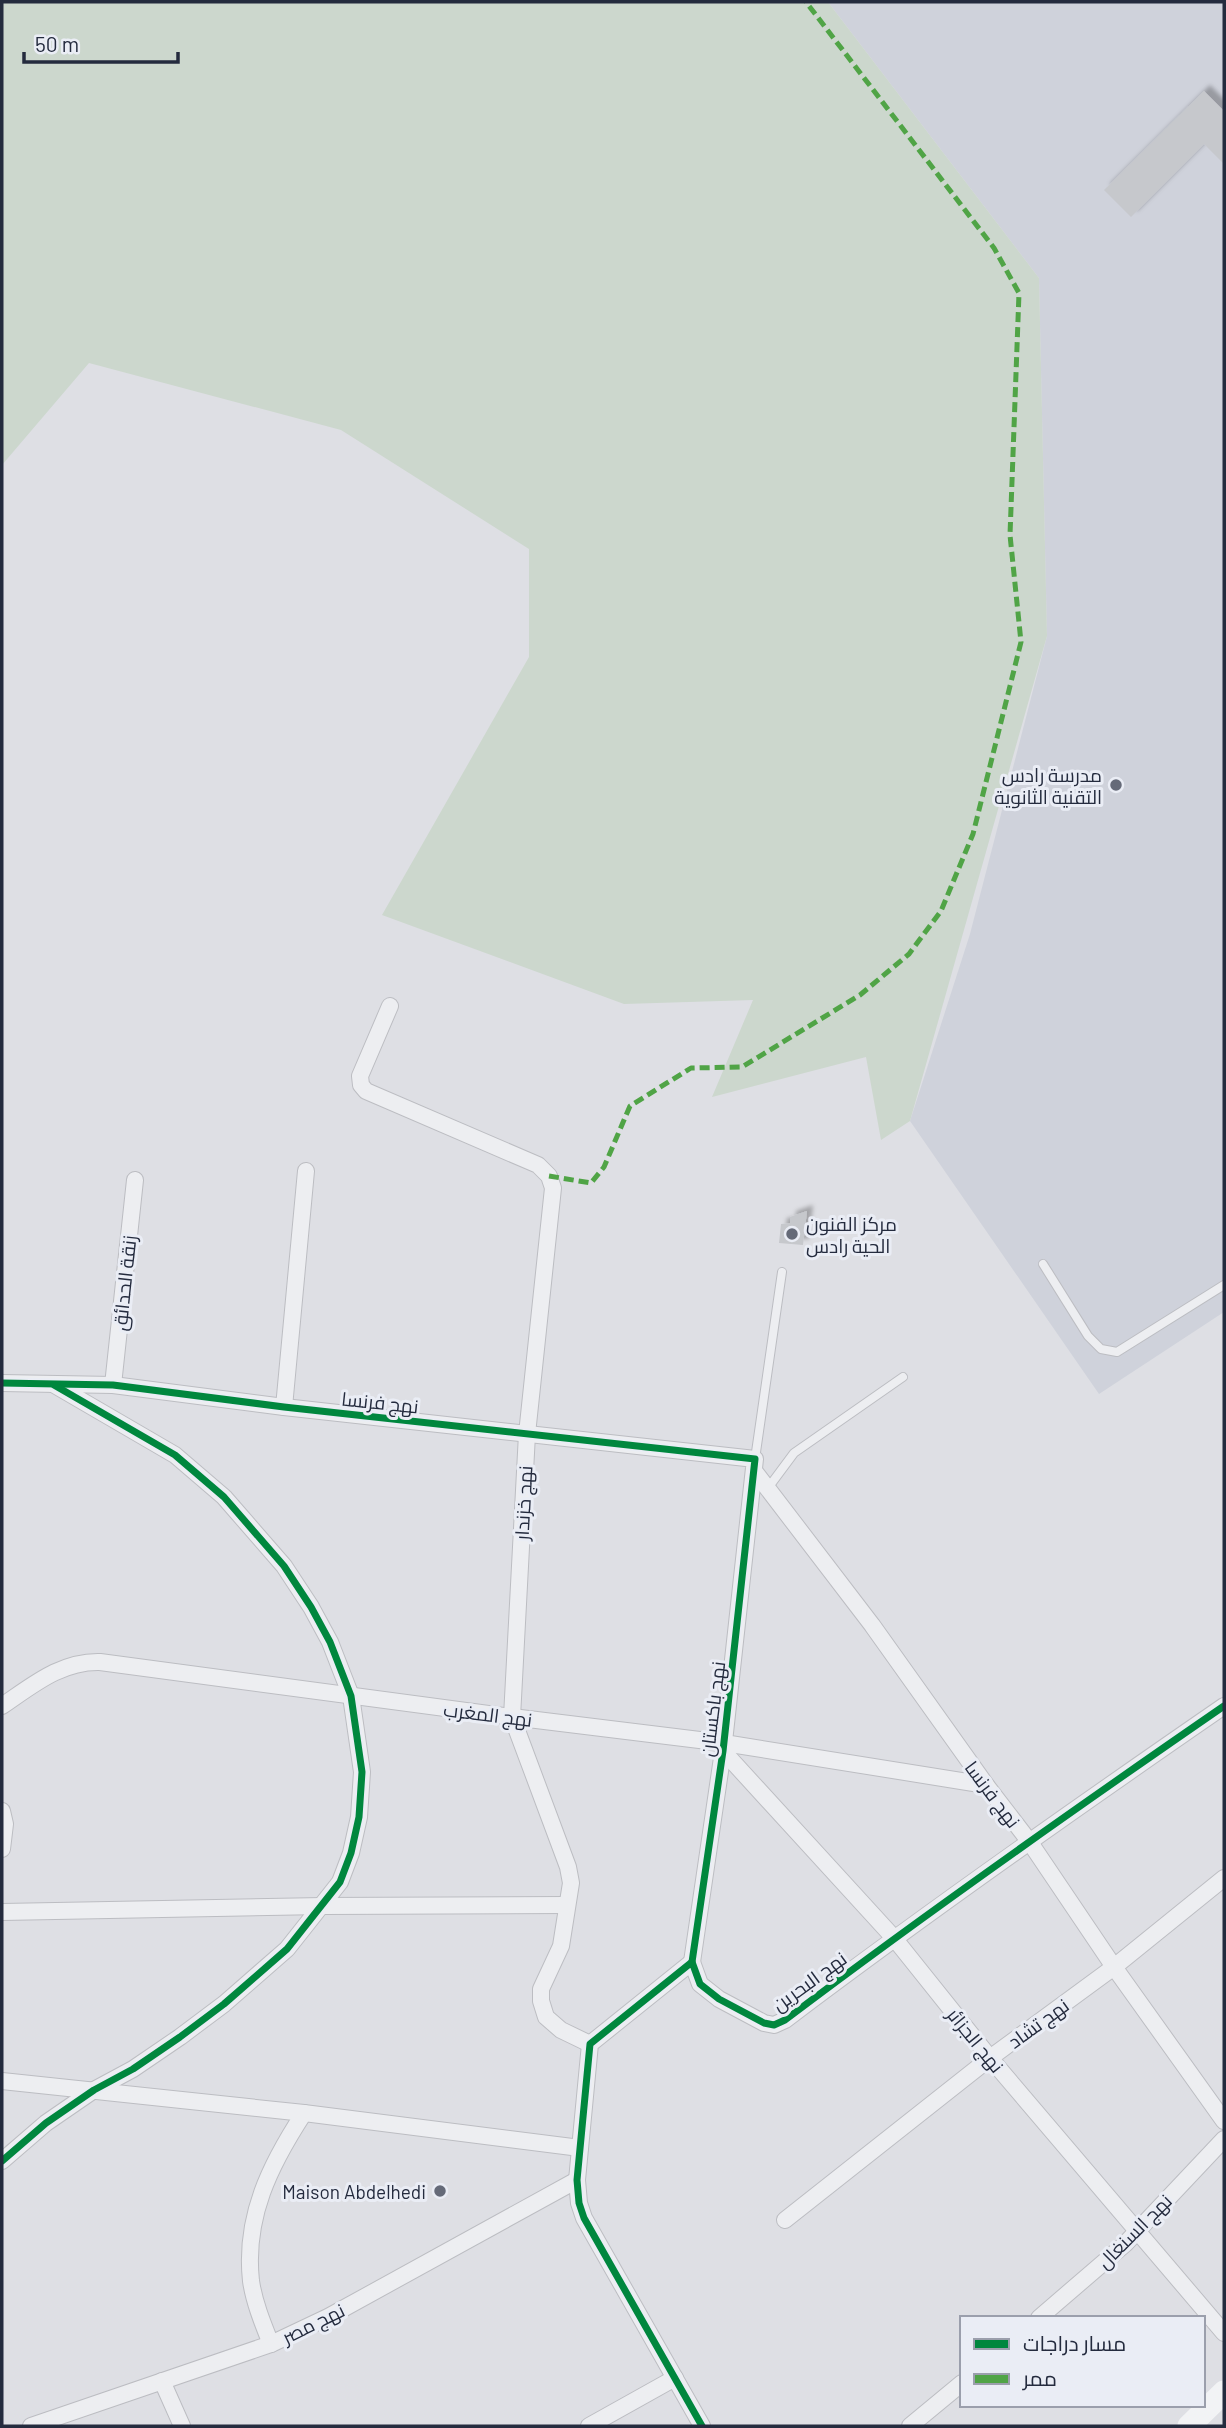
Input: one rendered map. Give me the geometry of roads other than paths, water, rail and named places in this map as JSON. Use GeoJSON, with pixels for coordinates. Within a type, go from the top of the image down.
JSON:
{"type":"FeatureCollection","features":[{"type":"Feature","properties":{"kind":"street","name":"نهج خزندار"},"geometry":{"type":"LineString","coordinates":[[390,1006],[360,1076],[361,1085],[366,1091],[538,1165],[549,1176],[553,1188],[527,1434],[512,1717],[568,1867],[571,1884],[561,1946],[541,1989],[541,2001],[546,2017],[561,2030],[590,2044]]}},
{"type":"Feature","properties":{"kind":"street"},"geometry":{"type":"LineString","coordinates":[[284,1407],[306,1171]]}},
{"type":"Feature","properties":{"kind":"street","name":"زنقة الحدائق"},"geometry":{"type":"LineString","coordinates":[[113,1385],[135,1180]]}},
{"type":"Feature","properties":{"kind":"street","name":"نهج فرنسا"},"geometry":{"type":"LineString","coordinates":[[2,1383],[113,1385],[527,1434],[755,1465],[768,1488],[872,1625],[1028,1841],[1224,2121]]}},
{"type":"Feature","properties":{"kind":"street"},"geometry":{"type":"LineString","coordinates":[[2,2161],[47,2123],[94,2090],[133,2069],[224,2004],[288,1949],[341,1882],[359,1817],[362,1772],[351,1696],[330,1642],[312,1607],[284,1566],[224,1497],[176,1455],[51,1383]]}},
{"type":"Feature","properties":{"kind":"street","name":"نهج باكستان"},"geometry":{"type":"LineString","coordinates":[[692,1962],[723,1747],[755,1465]]}},
{"type":"Feature","properties":{"kind":"street","name":"نهج المغرب"},"geometry":{"type":"LineString","coordinates":[[2,1706],[60,1668],[81,1661],[100,1662],[512,1717],[986,1785]]}},
{"type":"Feature","properties":{"kind":"street","name":"نهج البحرين"},"geometry":{"type":"LineString","coordinates":[[692,1962],[700,1984],[719,1999],[764,2023],[774,2025],[785,2021],[1028,1841],[1224,1706]]}},
{"type":"Feature","properties":{"kind":"street","name":"نهج الجزائر"},"geometry":{"type":"LineString","coordinates":[[723,1747],[894,1938],[990,2058],[1224,2333]]}},
{"type":"Feature","properties":{"kind":"street"},"geometry":{"type":"LineString","coordinates":[[2,1811],[5,1824],[2,1849]]}},
{"type":"Feature","properties":{"kind":"street","name":"نهج تشاد"},"geometry":{"type":"LineString","coordinates":[[785,2220],[990,2058],[1114,1967],[1224,1878]]}},
{"type":"Feature","properties":{"kind":"street"},"geometry":{"type":"LineString","coordinates":[[2,1912],[567,1905]]}},
{"type":"Feature","properties":{"kind":"street"},"geometry":{"type":"LineString","coordinates":[[692,1962],[590,2044],[577,2180],[579,2203],[584,2218],[702,2426]]}},
{"type":"Feature","properties":{"kind":"street"},"geometry":{"type":"LineString","coordinates":[[2,2081],[304,2113],[580,2148]]}},
{"type":"Feature","properties":{"kind":"street"},"geometry":{"type":"LineString","coordinates":[[271,2344],[251,2282],[250,2237],[264,2185],[281,2148],[304,2113]]}},
{"type":"Feature","properties":{"kind":"street","name":"نهج السنغال"},"geometry":{"type":"LineString","coordinates":[[1041,2316],[1114,2255],[1224,2139]]}},
{"type":"Feature","properties":{"kind":"street","name":"نهج مصر"},"geometry":{"type":"LineString","coordinates":[[31,2426],[271,2344],[328,2318],[577,2180]]}},
{"type":"Feature","properties":{"kind":"street"},"geometry":{"type":"LineString","coordinates":[[589,2426],[675,2378]]}},
{"type":"Feature","properties":{"kind":"street"},"geometry":{"type":"LineString","coordinates":[[162,2381],[182,2426]]}},
{"type":"Feature","properties":{"kind":"street"},"geometry":{"type":"LineString","coordinates":[[910,2426],[960,2385]]}},
{"type":"Feature","properties":{"kind":"street"},"geometry":{"type":"LineString","coordinates":[[1189,2426],[1224,2392]]}},
{"type":"Feature","properties":{"kind":"lane"},"geometry":{"type":"LineString","coordinates":[[1043,1264],[1088,1336],[1101,1349],[1117,1352],[1224,1285]]}},
{"type":"Feature","properties":{"kind":"lane","name":"نهج باكستان"},"geometry":{"type":"LineString","coordinates":[[755,1465],[782,1272]]}},
{"type":"Feature","properties":{"kind":"lane"},"geometry":{"type":"LineString","coordinates":[[768,1488],[794,1453],[903,1377]]}},
{"type":"Feature","properties":{"kind":"place","name":"مدرسة رادس التقنية الثانوية"},"geometry":{"type":"Point","coordinates":[1116,785]}},
{"type":"Feature","properties":{"kind":"place","name":"مركز الفنون الحية رادس"},"geometry":{"type":"Point","coordinates":[792,1234]}},
{"type":"Feature","properties":{"kind":"place","name":"Maison Abdelhedi"},"geometry":{"type":"Point","coordinates":[440,2191]}}]}
